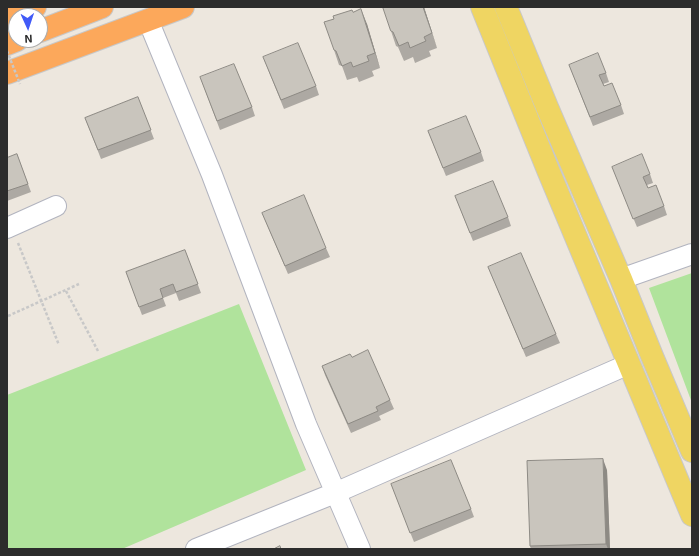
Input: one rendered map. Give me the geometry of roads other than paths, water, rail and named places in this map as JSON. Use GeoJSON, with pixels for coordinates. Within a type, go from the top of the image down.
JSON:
{"type":"FeatureCollection","features":[{"type":"Feature","properties":{"kind":"highway"},"geometry":{"type":"LineString","coordinates":[[7,18],[35,7]]}},
{"type":"Feature","properties":{"kind":"highway"},"geometry":{"type":"LineString","coordinates":[[48,28],[102,7]]}},
{"type":"Feature","properties":{"kind":"highway"},"geometry":{"type":"LineString","coordinates":[[14,79],[148,20],[183,7]]}},
{"type":"Feature","properties":{"kind":"main road"},"geometry":{"type":"LineString","coordinates":[[482,7],[548,170],[692,515]]}},
{"type":"Feature","properties":{"kind":"main road"},"geometry":{"type":"LineString","coordinates":[[506,7],[692,451]]}},
{"type":"Feature","properties":{"kind":"street"},"geometry":{"type":"LineString","coordinates":[[148,20],[212,175],[306,424],[360,549]]}},
{"type":"Feature","properties":{"kind":"street"},"geometry":{"type":"LineString","coordinates":[[9,227],[56,206]]}},
{"type":"Feature","properties":{"kind":"street"},"geometry":{"type":"LineString","coordinates":[[621,279],[692,254]]}},
{"type":"Feature","properties":{"kind":"street"},"geometry":{"type":"LineString","coordinates":[[196,549],[335,492],[629,364]]}}]}
